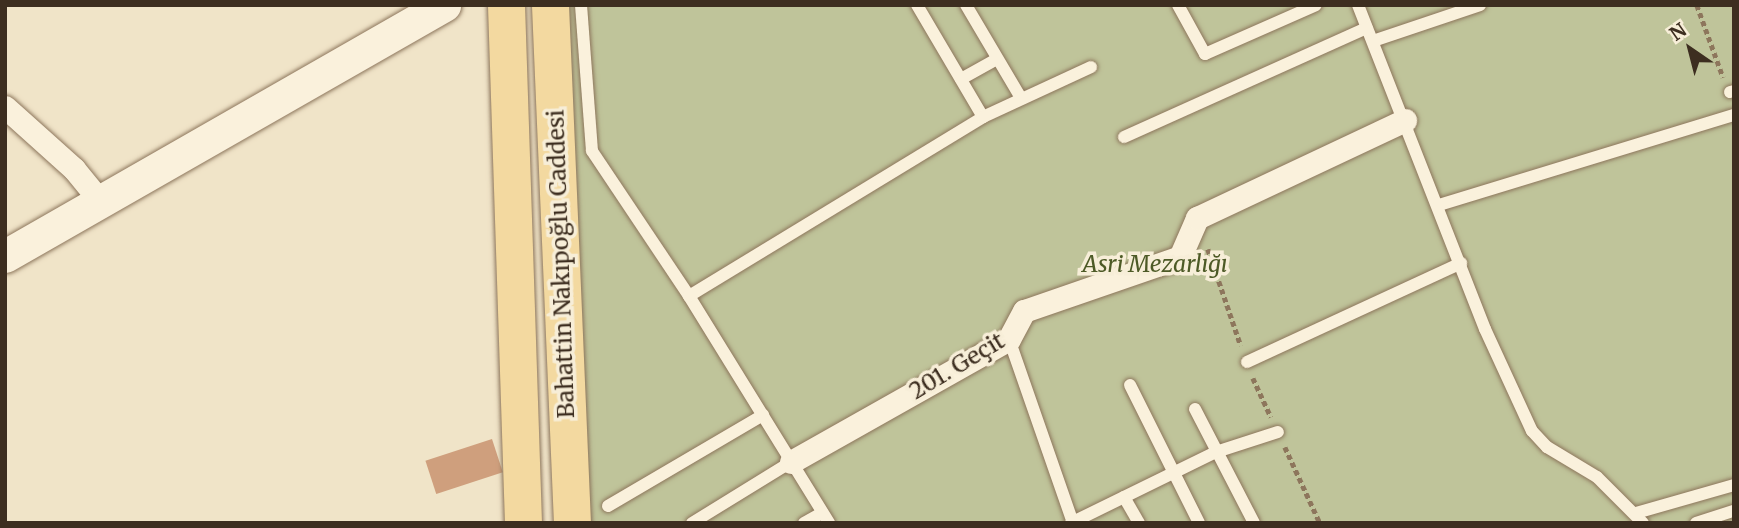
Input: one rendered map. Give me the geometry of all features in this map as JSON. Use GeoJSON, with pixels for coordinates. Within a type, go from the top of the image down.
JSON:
{"type":"FeatureCollection","features":[{"type":"Feature","properties":{"kind":"main road","name":"Bahattin Nakıpoğlu Caddesi"},"geometry":{"type":"LineString","coordinates":[[506,5],[523,523]]}},
{"type":"Feature","properties":{"kind":"main road","name":"Bahattin Nakıpoğlu Caddesi"},"geometry":{"type":"LineString","coordinates":[[550,5],[572,523]]}},
{"type":"Feature","properties":{"kind":"street"},"geometry":{"type":"LineString","coordinates":[[5,256],[444,5]]}},
{"type":"Feature","properties":{"kind":"street"},"geometry":{"type":"LineString","coordinates":[[5,107],[74,169],[101,202]]}},
{"type":"Feature","properties":{"kind":"street","name":"201. Geçit"},"geometry":{"type":"LineString","coordinates":[[791,462],[1009,339],[1024,312],[1180,257],[1198,218],[1405,120]]}},
{"type":"Feature","properties":{"kind":"lane"},"geometry":{"type":"LineString","coordinates":[[581,5],[592,151],[689,296],[825,518],[804,523]]}},
{"type":"Feature","properties":{"kind":"lane"},"geometry":{"type":"LineString","coordinates":[[917,5],[984,117]]}},
{"type":"Feature","properties":{"kind":"lane"},"geometry":{"type":"LineString","coordinates":[[966,5],[995,60],[1021,98]]}},
{"type":"Feature","properties":{"kind":"lane"},"geometry":{"type":"LineString","coordinates":[[1178,5],[1205,54],[1315,5]]}},
{"type":"Feature","properties":{"kind":"lane"},"geometry":{"type":"LineString","coordinates":[[1358,5],[1439,205],[1485,329],[1532,431],[1547,447],[1597,477],[1640,518],[1734,485]]}},
{"type":"Feature","properties":{"kind":"lane"},"geometry":{"type":"LineString","coordinates":[[1373,41],[1480,5]]}},
{"type":"Feature","properties":{"kind":"lane"},"geometry":{"type":"LineString","coordinates":[[1124,137],[1367,27]]}},
{"type":"Feature","properties":{"kind":"lane"},"geometry":{"type":"LineString","coordinates":[[961,79],[995,60]]}},
{"type":"Feature","properties":{"kind":"lane"},"geometry":{"type":"LineString","coordinates":[[689,296],[984,117],[1091,67]]}},
{"type":"Feature","properties":{"kind":"lane"},"geometry":{"type":"LineString","coordinates":[[1439,205],[1734,115]]}},
{"type":"Feature","properties":{"kind":"lane"},"geometry":{"type":"LineString","coordinates":[[1247,362],[1461,263]]}},
{"type":"Feature","properties":{"kind":"lane"},"geometry":{"type":"LineString","coordinates":[[1009,339],[1072,522],[1216,452],[1278,432]]}},
{"type":"Feature","properties":{"kind":"lane"},"geometry":{"type":"LineString","coordinates":[[1130,385],[1172,475],[1199,523]]}},
{"type":"Feature","properties":{"kind":"lane"},"geometry":{"type":"LineString","coordinates":[[1195,409],[1254,523]]}},
{"type":"Feature","properties":{"kind":"lane"},"geometry":{"type":"LineString","coordinates":[[608,506],[763,415]]}},
{"type":"Feature","properties":{"kind":"lane"},"geometry":{"type":"LineString","coordinates":[[692,523],[791,462]]}},
{"type":"Feature","properties":{"kind":"lane"},"geometry":{"type":"LineString","coordinates":[[1124,497],[1139,523]]}},
{"type":"Feature","properties":{"kind":"lane"},"geometry":{"type":"LineString","coordinates":[[1696,523],[1734,511]]}},
{"type":"Feature","properties":{"kind":"path"},"geometry":{"type":"LineString","coordinates":[[1697,5],[1732,92]]}},
{"type":"Feature","properties":{"kind":"green space","name":"Asri Mezarlığı"},"geometry":{"type":"Polygon","coordinates":[[[556,5],[1734,5],[1734,523],[556,523],[556,5]]]}},
{"type":"Feature","properties":{"kind":"building"},"geometry":{"type":"Polygon","coordinates":[[[492,439],[503,472],[436,494],[425,461],[492,439]]]}}]}
